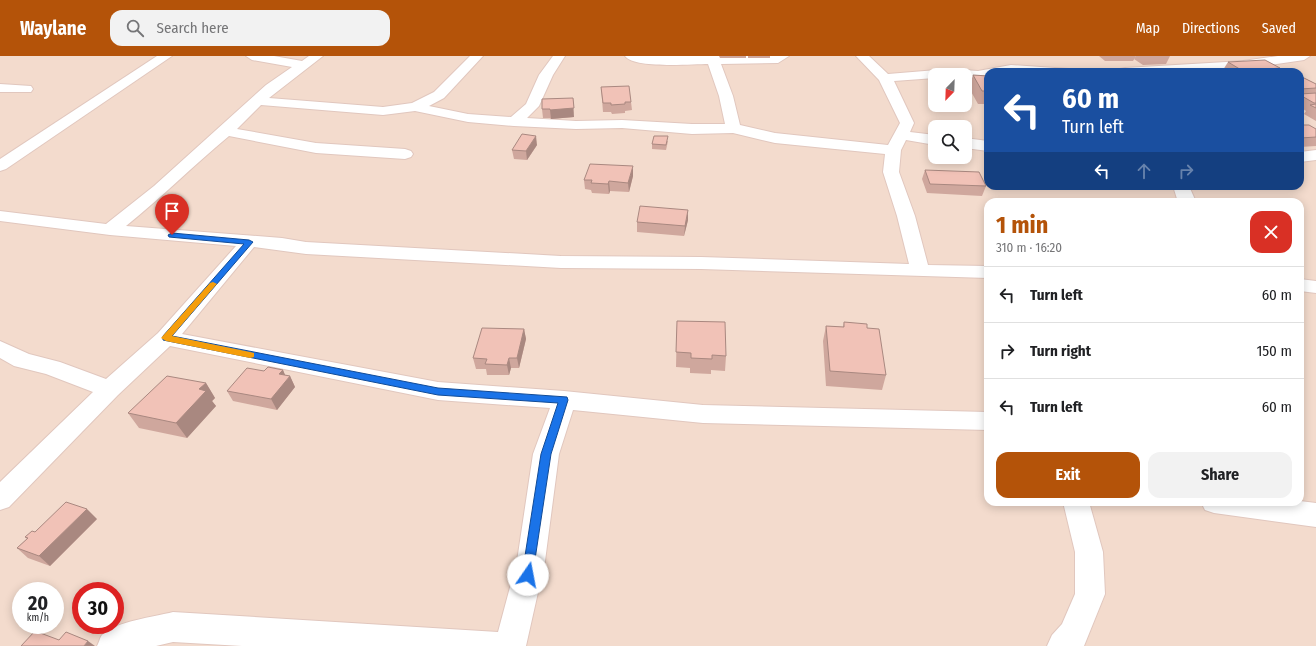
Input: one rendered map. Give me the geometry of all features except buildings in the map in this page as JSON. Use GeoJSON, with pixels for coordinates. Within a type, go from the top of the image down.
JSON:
{"type":"FeatureCollection","features":[{"type":"Feature","properties":{"kind":"street"},"geometry":{"type":"LineString","coordinates":[[0,166],[166,56]]}},
{"type":"Feature","properties":{"kind":"street"},"geometry":{"type":"LineString","coordinates":[[252,56],[303,65]]}},
{"type":"Feature","properties":{"kind":"street"},"geometry":{"type":"LineString","coordinates":[[110,230],[160,190],[192,159],[226,131],[275,85],[317,56]]}},
{"type":"Feature","properties":{"kind":"street"},"geometry":{"type":"LineString","coordinates":[[415,107],[439,95],[477,56]]}},
{"type":"Feature","properties":{"kind":"street"},"geometry":{"type":"LineString","coordinates":[[514,122],[532,106],[546,75],[559,56]]}},
{"type":"Feature","properties":{"kind":"street"},"geometry":{"type":"LineString","coordinates":[[631,56],[660,60],[712,58],[778,59],[783,56]]}},
{"type":"Feature","properties":{"kind":"street"},"geometry":{"type":"LineString","coordinates":[[862,56],[885,78],[905,116],[907,123],[893,150],[891,172],[906,216],[920,270]]}},
{"type":"Feature","properties":{"kind":"street"},"geometry":{"type":"LineString","coordinates":[[1019,56],[1031,68]]}},
{"type":"Feature","properties":{"kind":"street"},"geometry":{"type":"LineString","coordinates":[[1160,56],[1176,68],[1243,65],[1304,56]]}},
{"type":"Feature","properties":{"kind":"street"},"geometry":{"type":"LineString","coordinates":[[1307,56],[1316,60]]}},
{"type":"Feature","properties":{"kind":"street"},"geometry":{"type":"LineString","coordinates":[[712,58],[726,96],[733,128]]}},
{"type":"Feature","properties":{"kind":"street"},"geometry":{"type":"LineString","coordinates":[[885,78],[949,73],[984,74]]}},
{"type":"Feature","properties":{"kind":"street"},"geometry":{"type":"LineString","coordinates":[[0,88],[26,89]]}},
{"type":"Feature","properties":{"kind":"street"},"geometry":{"type":"LineString","coordinates":[[259,101],[383,111],[415,107],[468,118],[514,122],[576,125],[622,124],[692,129],[733,128],[775,138],[893,150]]}},
{"type":"Feature","properties":{"kind":"street"},"geometry":{"type":"LineString","coordinates":[[226,131],[316,148],[405,154]]}},
{"type":"Feature","properties":{"kind":"street"},"geometry":{"type":"LineString","coordinates":[[902,135],[928,139]]}},
{"type":"Feature","properties":{"kind":"street"},"geometry":{"type":"LineString","coordinates":[[972,145],[984,146]]}},
{"type":"Feature","properties":{"kind":"street"},"geometry":{"type":"LineString","coordinates":[[1304,156],[1316,155]]}},
{"type":"Feature","properties":{"kind":"street"},"geometry":{"type":"LineString","coordinates":[[0,216],[110,230],[282,244],[306,248],[561,262],[701,263],[984,272]]}},
{"type":"Feature","properties":{"kind":"street"},"geometry":{"type":"LineString","coordinates":[[0,500],[110,389],[166,338],[249,242]]}},
{"type":"Feature","properties":{"kind":"street"},"geometry":{"type":"LineString","coordinates":[[1304,286],[1316,287]]}},
{"type":"Feature","properties":{"kind":"street"},"geometry":{"type":"LineString","coordinates":[[166,338],[438,391],[564,400],[703,414],[984,421]]}},
{"type":"Feature","properties":{"kind":"street"},"geometry":{"type":"LineString","coordinates":[[0,350],[22,360],[52,368],[110,389]]}},
{"type":"Feature","properties":{"kind":"street"},"geometry":{"type":"LineString","coordinates":[[510,646],[531,561],[546,454],[564,400]]}},
{"type":"Feature","properties":{"kind":"street"},"geometry":{"type":"LineString","coordinates":[[1063,646],[1073,635],[1090,594],[1089,552],[1077,506]]}},
{"type":"Feature","properties":{"kind":"street"},"geometry":{"type":"LineString","coordinates":[[1245,506],[1316,515]]}},
{"type":"Feature","properties":{"kind":"street"},"geometry":{"type":"LineString","coordinates":[[113,646],[123,640],[173,627],[495,646]]}},
{"type":"Feature","properties":{"kind":"shaded area"},"geometry":{"type":"Polygon","coordinates":[[[0,56],[1316,56],[1316,646],[0,646],[0,56]]]}},
{"type":"Feature","properties":{"kind":"slow traffic"},"geometry":{"type":"LineString","coordinates":[[213,284],[166,338],[250,355]]}},
{"type":"Feature","properties":{"kind":"route"},"geometry":{"type":"LineString","coordinates":[[172,235],[249,242],[166,338],[385,382],[438,391],[564,400],[546,454],[528,575]]}}]}
